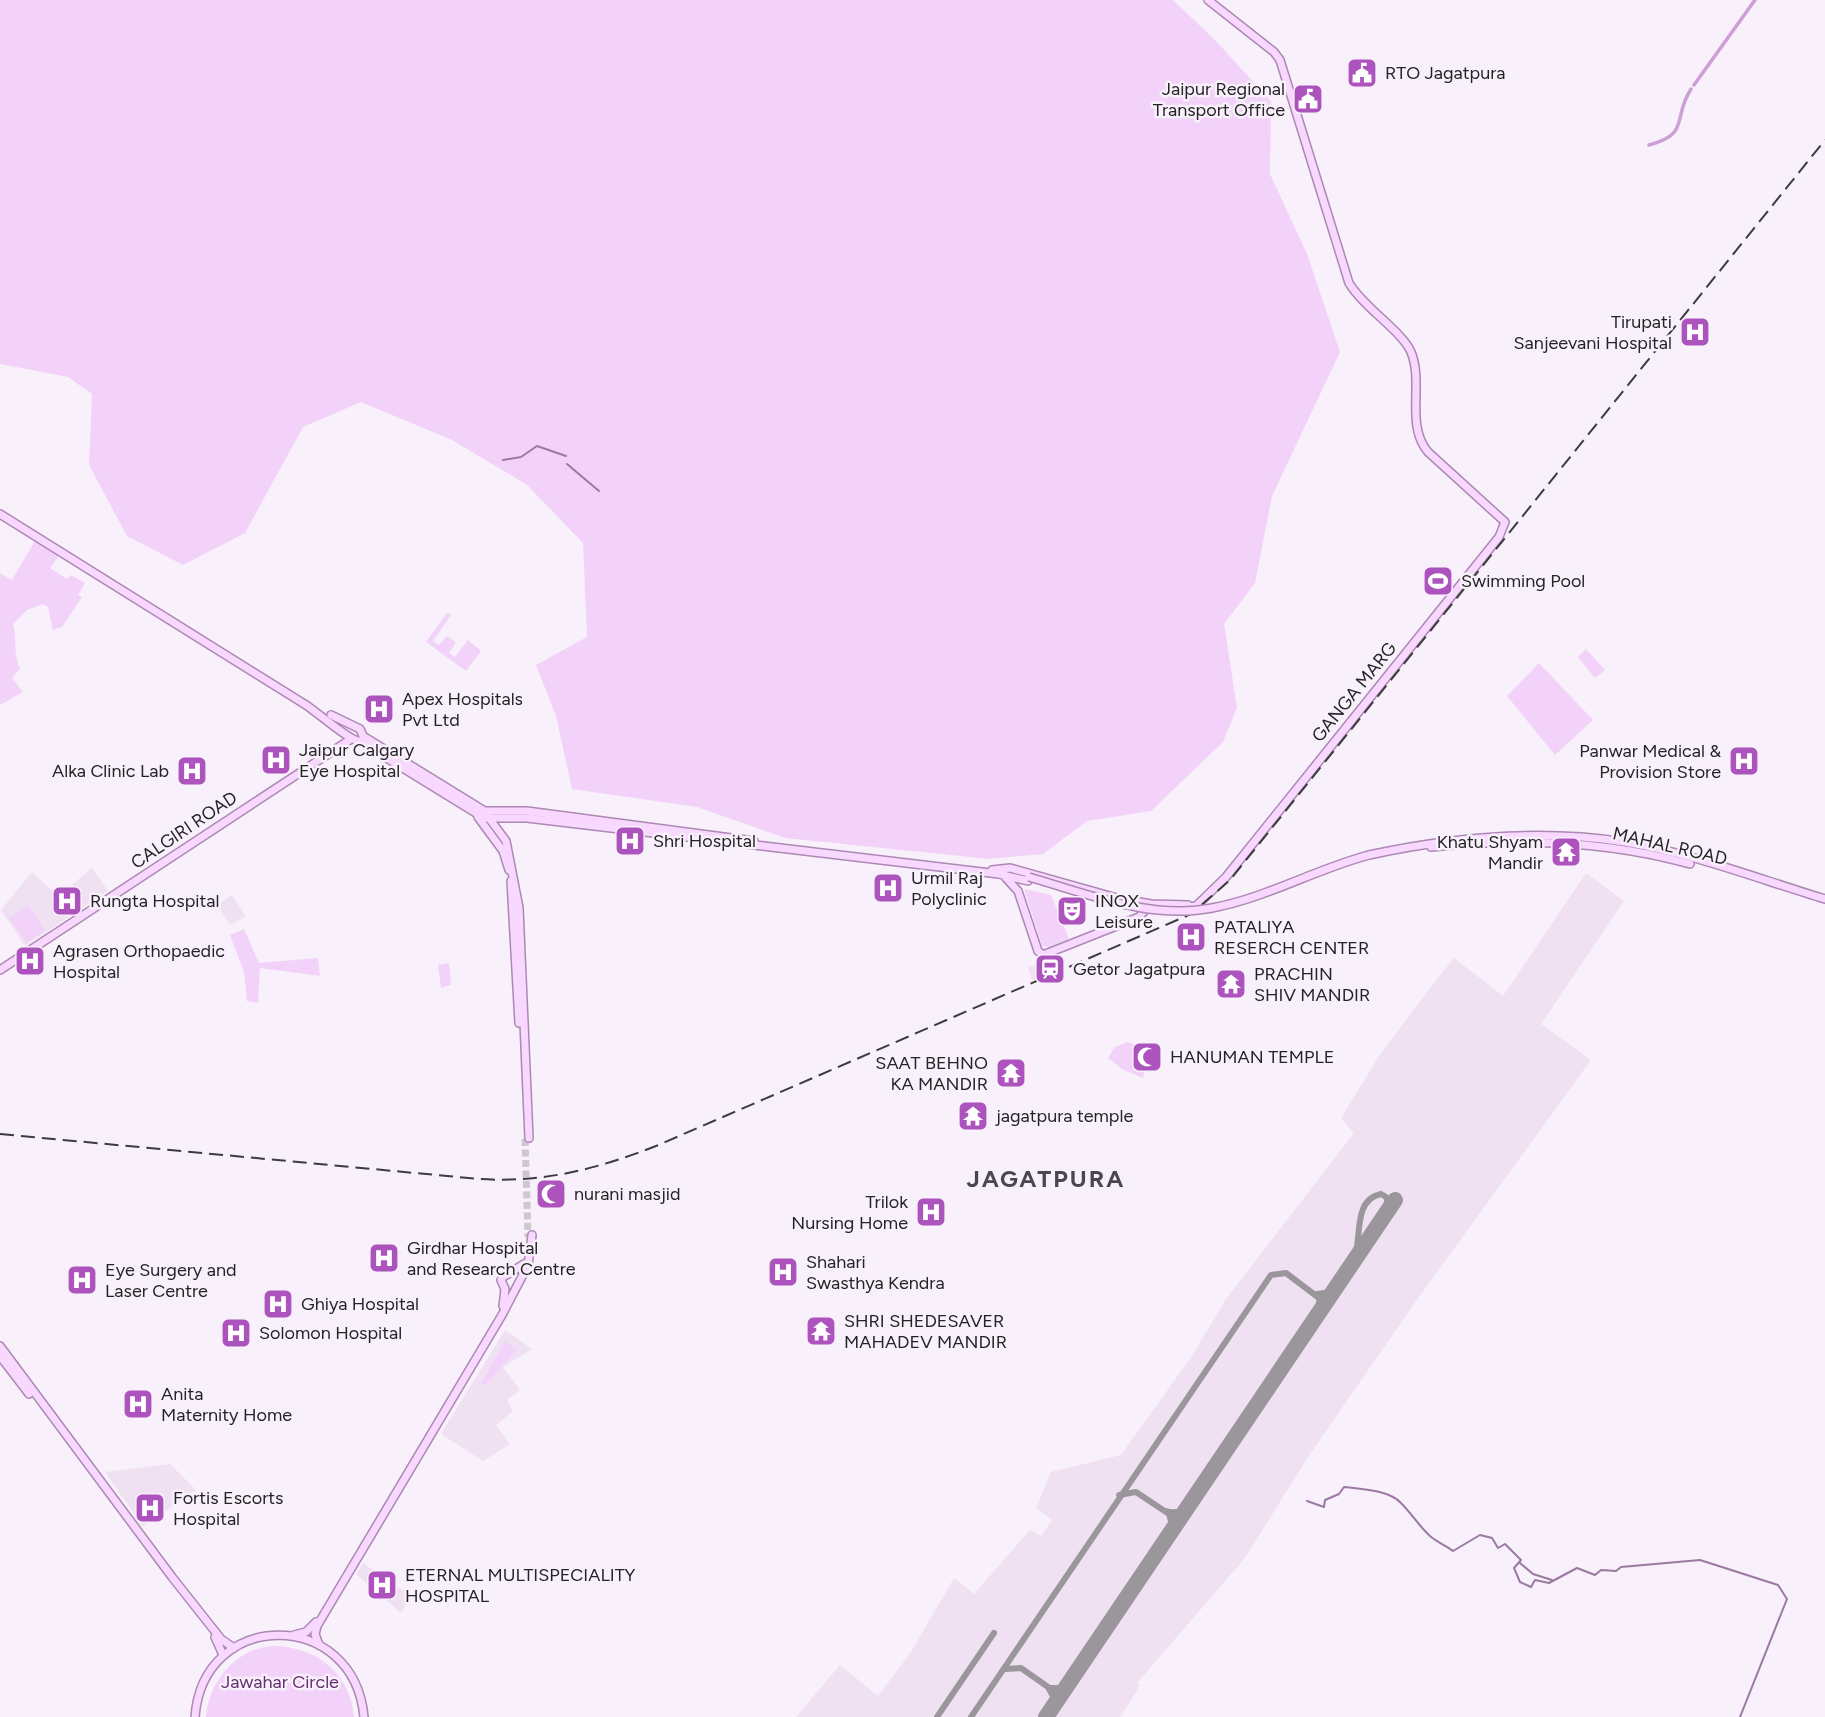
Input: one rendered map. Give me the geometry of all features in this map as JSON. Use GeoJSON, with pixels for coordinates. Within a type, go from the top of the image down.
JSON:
{"type":"FeatureCollection","features":[{"type":"Feature","properties":{"kind":"main road","name":"GANGA MARG"},"geometry":{"type":"LineString","coordinates":[[1149,906],[1196,906],[1226,877],[1499,537],[1504,520],[1428,452],[1419,439],[1410,350],[1360,300],[1349,284],[1280,60],[1275,52],[1208,0]]}},
{"type":"Feature","properties":{"kind":"main road"},"geometry":{"type":"LineString","coordinates":[[0,512],[203,638],[473,812],[513,818],[527,815]]}},
{"type":"Feature","properties":{"kind":"main road"},"geometry":{"type":"LineString","coordinates":[[351,734],[488,816],[504,836],[512,861],[519,908],[527,1139]]}},
{"type":"Feature","properties":{"kind":"main road","name":"CALGIRI ROAD"},"geometry":{"type":"LineString","coordinates":[[0,968],[351,734]]}},
{"type":"Feature","properties":{"kind":"main road"},"geometry":{"type":"LineString","coordinates":[[488,816],[527,815],[998,872],[1010,867],[1149,906]]}},
{"type":"Feature","properties":{"kind":"main road"},"geometry":{"type":"LineString","coordinates":[[488,816],[510,873],[527,1115]]}},
{"type":"Feature","properties":{"kind":"main road"},"geometry":{"type":"LineString","coordinates":[[504,836],[505,825],[513,818]]}},
{"type":"Feature","properties":{"kind":"main road","name":"MAHAL ROAD"},"geometry":{"type":"LineString","coordinates":[[998,872],[1136,907],[1187,911],[1229,904],[1386,850],[1455,840],[1506,838],[1624,842],[1825,902]]}},
{"type":"Feature","properties":{"kind":"main road"},"geometry":{"type":"LineString","coordinates":[[998,872],[1016,887],[1038,951],[1043,955],[1139,917],[1149,906]]}},
{"type":"Feature","properties":{"kind":"main road"},"geometry":{"type":"LineString","coordinates":[[1028,880],[1020,890],[1038,944],[1044,950],[1129,917],[1149,906]]}},
{"type":"Feature","properties":{"kind":"main road"},"geometry":{"type":"LineString","coordinates":[[195,1717],[202,1685],[223,1655],[261,1636],[294,1635],[306,1632],[315,1624],[503,1306],[524,1264],[530,1236],[535,1249],[528,1265],[497,1324],[317,1626],[315,1634],[319,1645]]}},
{"type":"Feature","properties":{"kind":"main road"},"geometry":{"type":"LineString","coordinates":[[503,1306],[505,1289],[502,1279],[524,1264]]}},
{"type":"Feature","properties":{"kind":"main road"},"geometry":{"type":"LineString","coordinates":[[0,1346],[212,1623],[223,1655]]}},
{"type":"Feature","properties":{"kind":"main road"},"geometry":{"type":"LineString","coordinates":[[0,1356],[221,1643],[234,1648]]}},
{"type":"Feature","properties":{"kind":"main road"},"geometry":{"type":"LineString","coordinates":[[294,1635],[319,1645],[341,1661],[361,1697],[364,1717]]}},
{"type":"Feature","properties":{"kind":"shaded area","name":"Swimming Pool"},"geometry":{"type":"Polygon","coordinates":[[[1438,573],[1446,581],[1438,589],[1430,581],[1438,573]]]}},
{"type":"Feature","properties":{"kind":"shaded area"},"geometry":{"type":"Polygon","coordinates":[[[92,868],[108,891],[25,946],[1,910],[32,872],[63,901],[60,895],[92,868]]]}},
{"type":"Feature","properties":{"kind":"shaded area"},"geometry":{"type":"Polygon","coordinates":[[[1586,873],[1624,901],[1541,1024],[1591,1060],[1416,1301],[1308,1457],[1245,1558],[1137,1683],[1140,1686],[1120,1717],[796,1717],[840,1665],[878,1696],[911,1652],[954,1578],[974,1594],[1030,1530],[1041,1536],[1052,1520],[1036,1508],[1051,1472],[1121,1455],[1192,1356],[1226,1299],[1354,1133],[1341,1118],[1379,1056],[1437,979],[1454,958],[1503,996],[1586,873]]]}},
{"type":"Feature","properties":{"kind":"shaded area"},"geometry":{"type":"Polygon","coordinates":[[[232,895],[246,916],[230,925],[217,905],[232,895]]]}},
{"type":"Feature","properties":{"kind":"shaded area"},"geometry":{"type":"Polygon","coordinates":[[[1055,956],[1060,969],[1032,980],[1028,968],[1055,956]]]}},
{"type":"Feature","properties":{"kind":"shaded area"},"geometry":{"type":"Polygon","coordinates":[[[505,1330],[532,1349],[503,1367],[520,1390],[507,1400],[513,1411],[496,1425],[510,1444],[483,1461],[441,1434],[505,1330]]]}},
{"type":"Feature","properties":{"kind":"shaded area","name":"Fortis Escorts Hospital"},"geometry":{"type":"Polygon","coordinates":[[[170,1464],[196,1490],[143,1527],[105,1472],[170,1464]]]}},
{"type":"Feature","properties":{"kind":"shaded area","name":"ETERNAL MULTISPECIALITY HOSPITAL"},"geometry":{"type":"Polygon","coordinates":[[[363,1563],[411,1596],[401,1613],[356,1574],[363,1563]]]}},
{"type":"Feature","properties":{"kind":"green space"},"geometry":{"type":"Polygon","coordinates":[[[0,0],[1173,0],[1215,40],[1271,101],[1270,174],[1307,254],[1340,352],[1272,496],[1255,583],[1224,624],[1237,708],[1223,742],[1151,811],[1087,821],[1043,854],[990,859],[785,838],[697,807],[572,789],[556,716],[536,665],[587,637],[583,543],[527,485],[452,440],[361,402],[303,427],[245,533],[183,565],[127,536],[89,465],[92,394],[68,377],[0,364],[0,0]]]}},
{"type":"Feature","properties":{"kind":"green space"},"geometry":{"type":"Polygon","coordinates":[[[36,539],[60,554],[50,568],[67,579],[71,575],[85,583],[78,595],[82,597],[62,627],[53,630],[48,607],[43,604],[27,610],[13,624],[20,669],[12,678],[23,692],[0,705],[0,573],[12,580],[36,539]]]}},
{"type":"Feature","properties":{"kind":"green space"},"geometry":{"type":"Polygon","coordinates":[[[448,612],[451,615],[433,641],[439,645],[447,636],[456,642],[449,653],[455,657],[468,640],[481,651],[466,671],[426,642],[448,612]]]}},
{"type":"Feature","properties":{"kind":"green space"},"geometry":{"type":"Polygon","coordinates":[[[1586,649],[1605,670],[1595,678],[1578,657],[1586,649]]]}},
{"type":"Feature","properties":{"kind":"green space"},"geometry":{"type":"Polygon","coordinates":[[[1539,663],[1593,720],[1555,755],[1507,696],[1539,663]]]}},
{"type":"Feature","properties":{"kind":"green space"},"geometry":{"type":"Polygon","coordinates":[[[1024,889],[1051,895],[1069,939],[1049,947],[1042,946],[1024,889]]]}},
{"type":"Feature","properties":{"kind":"green space"},"geometry":{"type":"Polygon","coordinates":[[[28,905],[45,931],[26,943],[9,918],[28,905]]]}},
{"type":"Feature","properties":{"kind":"green space"},"geometry":{"type":"Polygon","coordinates":[[[244,929],[259,963],[318,958],[320,976],[260,968],[258,1003],[247,1001],[244,972],[230,935],[244,929]]]}},
{"type":"Feature","properties":{"kind":"green space"},"geometry":{"type":"Polygon","coordinates":[[[449,963],[451,985],[441,988],[438,965],[449,963]]]}},
{"type":"Feature","properties":{"kind":"green space"},"geometry":{"type":"Polygon","coordinates":[[[1127,1042],[1141,1047],[1146,1062],[1143,1078],[1122,1069],[1108,1058],[1115,1047],[1127,1042]]]}},
{"type":"Feature","properties":{"kind":"green space"},"geometry":{"type":"Polygon","coordinates":[[[505,1341],[517,1350],[485,1386],[481,1383],[505,1341]]]}},
{"type":"Feature","properties":{"kind":"green space","name":"Jawahar Circle"},"geometry":{"type":"Polygon","coordinates":[[[274,1646],[304,1651],[329,1665],[346,1687],[354,1717],[206,1717],[212,1691],[227,1668],[248,1652],[274,1646]]]}},
{"type":"Feature","properties":{"kind":"waterway"},"geometry":{"type":"LineString","coordinates":[[1694,85],[1755,0]]}},
{"type":"Feature","properties":{"kind":"waterway"},"geometry":{"type":"LineString","coordinates":[[1649,145],[1662,141],[1676,130],[1685,99],[1691,89]]}},
{"type":"Feature","properties":{"kind":"waterway"},"geometry":{"type":"LineString","coordinates":[[503,460],[521,457],[537,446],[566,456]]}},
{"type":"Feature","properties":{"kind":"waterway"},"geometry":{"type":"LineString","coordinates":[[567,464],[599,491]]}},
{"type":"Feature","properties":{"kind":"waterway"},"geometry":{"type":"LineString","coordinates":[[1307,1501],[1324,1507],[1325,1500],[1339,1494],[1344,1487],[1389,1495],[1401,1503],[1430,1536],[1453,1551],[1480,1535],[1492,1538],[1498,1548],[1505,1544],[1521,1560],[1514,1568],[1520,1582],[1531,1587],[1535,1580],[1549,1583],[1577,1568],[1595,1575],[1601,1570],[1616,1571],[1621,1567],[1700,1560],[1778,1585],[1787,1599],[1740,1717]]}},
{"type":"Feature","properties":{"kind":"waterway"},"geometry":{"type":"LineString","coordinates":[[1520,1563],[1533,1574],[1552,1580]]}},
{"type":"Feature","properties":{"kind":"taxiway"},"geometry":{"type":"LineString","coordinates":[[1352,1264],[1361,1214],[1371,1198],[1381,1194],[1386,1197],[1389,1205],[1377,1229]]}},
{"type":"Feature","properties":{"kind":"taxiway"},"geometry":{"type":"LineString","coordinates":[[971,1717],[1271,1275],[1286,1273],[1319,1298],[1320,1310],[1307,1331]]}},
{"type":"Feature","properties":{"kind":"taxiway"},"geometry":{"type":"LineString","coordinates":[[1317,1294],[1332,1292],[1343,1278]]}},
{"type":"Feature","properties":{"kind":"taxiway"},"geometry":{"type":"LineString","coordinates":[[1166,1511],[1181,1510],[1199,1491]]}},
{"type":"Feature","properties":{"kind":"taxiway"},"geometry":{"type":"LineString","coordinates":[[1119,1495],[1136,1492],[1169,1514],[1172,1525],[1160,1548]]}},
{"type":"Feature","properties":{"kind":"taxiway"},"geometry":{"type":"LineString","coordinates":[[937,1717],[994,1633]]}},
{"type":"Feature","properties":{"kind":"taxiway"},"geometry":{"type":"LineString","coordinates":[[1005,1669],[1021,1668],[1048,1687],[1054,1698],[1049,1713]]}},
{"type":"Feature","properties":{"kind":"taxiway"},"geometry":{"type":"LineString","coordinates":[[1050,1688],[1063,1688],[1074,1675]]}},
{"type":"Feature","properties":{"kind":"runway"},"geometry":{"type":"LineString","coordinates":[[1046,1717],[1395,1200]]}},
{"type":"Feature","properties":{"kind":"tunnel"},"geometry":{"type":"LineString","coordinates":[[525,1139],[528,1237]]}},
{"type":"Feature","properties":{"kind":"railway"},"geometry":{"type":"LineString","coordinates":[[0,1134],[479,1179],[526,1179],[570,1173],[656,1146],[1191,914],[1230,880],[1825,140]]}},
{"type":"Feature","properties":{"kind":"place","name":"RTO Jagatpura"},"geometry":{"type":"Point","coordinates":[1362,73]}},
{"type":"Feature","properties":{"kind":"place","name":"Jaipur Regional Transport Office"},"geometry":{"type":"Point","coordinates":[1308,99]}},
{"type":"Feature","properties":{"kind":"place","name":"Tirupati Sanjeevani Hospital"},"geometry":{"type":"Point","coordinates":[1695,332]}},
{"type":"Feature","properties":{"kind":"place","name":"Swimming Pool"},"geometry":{"type":"Point","coordinates":[1438,581]}},
{"type":"Feature","properties":{"kind":"place","name":"Apex Hospitals Pvt Ltd"},"geometry":{"type":"Point","coordinates":[379,709]}},
{"type":"Feature","properties":{"kind":"place","name":"Jaipur Calgary Eye Hospital"},"geometry":{"type":"Point","coordinates":[276,760]}},
{"type":"Feature","properties":{"kind":"place","name":"Panwar Medical & Provision Store"},"geometry":{"type":"Point","coordinates":[1744,761]}},
{"type":"Feature","properties":{"kind":"place","name":"Alka Clinic Lab"},"geometry":{"type":"Point","coordinates":[192,771]}},
{"type":"Feature","properties":{"kind":"place","name":"Shri Hospital"},"geometry":{"type":"Point","coordinates":[630,841]}},
{"type":"Feature","properties":{"kind":"place","name":"Khatu Shyam Mandir"},"geometry":{"type":"Point","coordinates":[1566,852]}},
{"type":"Feature","properties":{"kind":"place","name":"Urmil Raj Polyclinic"},"geometry":{"type":"Point","coordinates":[888,888]}},
{"type":"Feature","properties":{"kind":"place","name":"Rungta Hospital"},"geometry":{"type":"Point","coordinates":[67,901]}},
{"type":"Feature","properties":{"kind":"place","name":"INOX Leisure"},"geometry":{"type":"Point","coordinates":[1072,911]}},
{"type":"Feature","properties":{"kind":"place","name":"PATALIYA RESERCH CENTER"},"geometry":{"type":"Point","coordinates":[1191,937]}},
{"type":"Feature","properties":{"kind":"place","name":"Agrasen Orthopaedic Hospital"},"geometry":{"type":"Point","coordinates":[30,961]}},
{"type":"Feature","properties":{"kind":"place","name":"Getor Jagatpura"},"geometry":{"type":"Point","coordinates":[1050,969]}},
{"type":"Feature","properties":{"kind":"place","name":"PRACHIN SHIV MANDIR"},"geometry":{"type":"Point","coordinates":[1231,984]}},
{"type":"Feature","properties":{"kind":"place","name":"HANUMAN TEMPLE"},"geometry":{"type":"Point","coordinates":[1147,1057]}},
{"type":"Feature","properties":{"kind":"place","name":"SAAT BEHNO KA MANDIR"},"geometry":{"type":"Point","coordinates":[1011,1073]}},
{"type":"Feature","properties":{"kind":"place","name":"jagatpura temple"},"geometry":{"type":"Point","coordinates":[973,1116]}},
{"type":"Feature","properties":{"kind":"place","name":"nurani masjid"},"geometry":{"type":"Point","coordinates":[551,1194]}},
{"type":"Feature","properties":{"kind":"place","name":"Trilok Nursing Home"},"geometry":{"type":"Point","coordinates":[931,1212]}},
{"type":"Feature","properties":{"kind":"place","name":"Girdhar Hospital and Research Centre"},"geometry":{"type":"Point","coordinates":[384,1258]}},
{"type":"Feature","properties":{"kind":"place","name":"Shahari Swasthya Kendra"},"geometry":{"type":"Point","coordinates":[783,1272]}},
{"type":"Feature","properties":{"kind":"place","name":"Eye Surgery and Laser Centre"},"geometry":{"type":"Point","coordinates":[82,1280]}},
{"type":"Feature","properties":{"kind":"place","name":"Ghiya Hospital"},"geometry":{"type":"Point","coordinates":[278,1304]}},
{"type":"Feature","properties":{"kind":"place","name":"SHRI SHEDESAVER MAHADEV MANDIR"},"geometry":{"type":"Point","coordinates":[821,1331]}},
{"type":"Feature","properties":{"kind":"place","name":"Solomon Hospital"},"geometry":{"type":"Point","coordinates":[236,1333]}},
{"type":"Feature","properties":{"kind":"place","name":"Anita Maternity Home"},"geometry":{"type":"Point","coordinates":[138,1404]}},
{"type":"Feature","properties":{"kind":"place","name":"Fortis Escorts Hospital"},"geometry":{"type":"Point","coordinates":[150,1508]}},
{"type":"Feature","properties":{"kind":"place","name":"ETERNAL MULTISPECIALITY HOSPITAL"},"geometry":{"type":"Point","coordinates":[382,1585]}},
{"type":"Feature","properties":{"kind":"district","name":"JAGATPURA"},"geometry":{"type":"Point","coordinates":[1046,1178]}}]}
